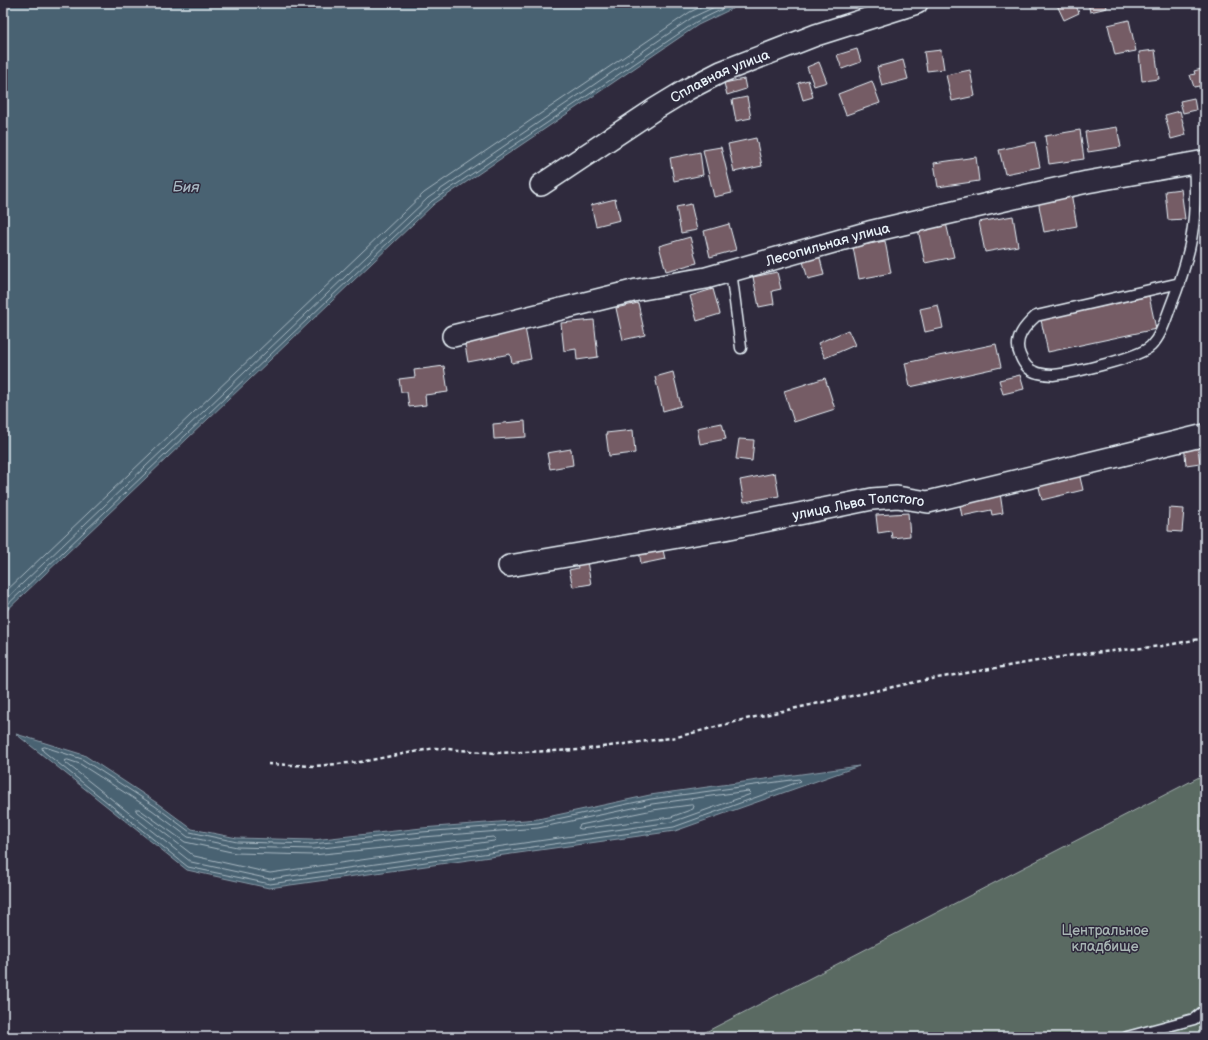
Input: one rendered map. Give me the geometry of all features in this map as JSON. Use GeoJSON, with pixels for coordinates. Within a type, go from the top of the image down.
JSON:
{"type":"FeatureCollection","features":[{"type":"Feature","properties":{"kind":"street","name":"Сплавная улица"},"geometry":{"type":"LineString","coordinates":[[541,185],[655,109],[688,89],[721,72],[816,35],[917,3]]}},
{"type":"Feature","properties":{"kind":"street","name":"Лесопильная улица"},"geometry":{"type":"LineString","coordinates":[[453,336],[637,290],[706,278],[869,232],[997,202],[1087,182],[1199,163]]}},
{"type":"Feature","properties":{"kind":"street","name":"улица Льва Толстого"},"geometry":{"type":"LineString","coordinates":[[509,566],[732,528],[872,499],[897,497],[928,502],[1205,435]]}},
{"type":"Feature","properties":{"kind":"lane"},"geometry":{"type":"LineString","coordinates":[[1180,283],[1048,312],[1036,316],[1022,331],[1018,343],[1018,352],[1023,364],[1036,373],[1052,375],[1136,355],[1150,346],[1160,334],[1180,283],[1192,242],[1196,220],[1199,163]]}},
{"type":"Feature","properties":{"kind":"lane"},"geometry":{"type":"LineString","coordinates":[[731,271],[741,348]]}},
{"type":"Feature","properties":{"kind":"lane"},"geometry":{"type":"LineString","coordinates":[[1127,1037],[1194,1019],[1205,1010]]}},
{"type":"Feature","properties":{"kind":"path"},"geometry":{"type":"LineString","coordinates":[[268,764],[315,766],[360,762],[435,748],[495,753],[580,750],[670,738],[746,719],[925,680],[1073,655],[1162,646],[1205,638]]}},
{"type":"Feature","properties":{"kind":"green space","name":"Центральное кладбище"},"geometry":{"type":"Polygon","coordinates":[[[1205,774],[1205,1037],[696,1037],[1205,774]]]}},
{"type":"Feature","properties":{"kind":"water","name":"Бия"},"geometry":{"type":"Polygon","coordinates":[[[3,3],[744,3],[698,25],[434,204],[3,614],[3,3]]]}},
{"type":"Feature","properties":{"kind":"water"},"geometry":{"type":"Polygon","coordinates":[[[16,734],[84,755],[157,803],[192,829],[237,838],[313,840],[422,828],[538,819],[650,795],[859,766],[675,831],[269,888],[187,870],[16,734]]]}},
{"type":"Feature","properties":{"kind":"building"},"geometry":{"type":"Polygon","coordinates":[[[1056,3],[1075,3],[1079,13],[1064,20],[1056,3]]]}},
{"type":"Feature","properties":{"kind":"building"},"geometry":{"type":"Polygon","coordinates":[[[1088,3],[1106,3],[1107,8],[1090,12],[1088,3]]]}},
{"type":"Feature","properties":{"kind":"building"},"geometry":{"type":"Polygon","coordinates":[[[1129,20],[1136,51],[1115,55],[1108,25],[1129,20]]]}},
{"type":"Feature","properties":{"kind":"building"},"geometry":{"type":"Polygon","coordinates":[[[857,49],[861,62],[842,69],[837,55],[857,49]]]}},
{"type":"Feature","properties":{"kind":"building"},"geometry":{"type":"Polygon","coordinates":[[[941,50],[944,69],[927,71],[924,52],[941,50]]]}},
{"type":"Feature","properties":{"kind":"building"},"geometry":{"type":"Polygon","coordinates":[[[1155,50],[1159,79],[1142,81],[1139,52],[1155,50]]]}},
{"type":"Feature","properties":{"kind":"building"},"geometry":{"type":"Polygon","coordinates":[[[903,60],[908,79],[882,86],[877,67],[903,60]]]}},
{"type":"Feature","properties":{"kind":"building"},"geometry":{"type":"Polygon","coordinates":[[[819,62],[827,82],[814,86],[807,67],[819,62]]]}},
{"type":"Feature","properties":{"kind":"building"},"geometry":{"type":"Polygon","coordinates":[[[1205,68],[1205,97],[1202,98],[1199,86],[1194,87],[1190,75],[1195,74],[1194,71],[1205,68]]]}},
{"type":"Feature","properties":{"kind":"building"},"geometry":{"type":"Polygon","coordinates":[[[970,70],[975,96],[952,101],[946,75],[970,70]]]}},
{"type":"Feature","properties":{"kind":"building"},"geometry":{"type":"Polygon","coordinates":[[[744,79],[746,89],[727,95],[724,83],[744,79]]]}},
{"type":"Feature","properties":{"kind":"building"},"geometry":{"type":"Polygon","coordinates":[[[808,80],[813,97],[803,100],[798,83],[808,80]]]}},
{"type":"Feature","properties":{"kind":"building"},"geometry":{"type":"Polygon","coordinates":[[[872,81],[880,103],[846,115],[838,94],[872,81]]]}},
{"type":"Feature","properties":{"kind":"building"},"geometry":{"type":"Polygon","coordinates":[[[747,97],[751,118],[736,121],[732,100],[747,97]]]}},
{"type":"Feature","properties":{"kind":"building"},"geometry":{"type":"Polygon","coordinates":[[[1194,98],[1196,110],[1183,113],[1180,101],[1194,98]]]}},
{"type":"Feature","properties":{"kind":"building"},"geometry":{"type":"Polygon","coordinates":[[[1180,111],[1186,135],[1171,139],[1165,115],[1180,111]]]}},
{"type":"Feature","properties":{"kind":"building"},"geometry":{"type":"Polygon","coordinates":[[[1117,127],[1121,147],[1088,152],[1085,132],[1117,127]]]}},
{"type":"Feature","properties":{"kind":"building"},"geometry":{"type":"Polygon","coordinates":[[[1080,130],[1084,159],[1049,164],[1045,136],[1080,130]]]}},
{"type":"Feature","properties":{"kind":"building"},"geometry":{"type":"Polygon","coordinates":[[[756,138],[762,166],[734,172],[728,144],[756,138]]]}},
{"type":"Feature","properties":{"kind":"building"},"geometry":{"type":"Polygon","coordinates":[[[1035,142],[1040,167],[1005,174],[999,150],[1035,142]]]}},
{"type":"Feature","properties":{"kind":"building"},"geometry":{"type":"Polygon","coordinates":[[[721,147],[732,193],[714,197],[703,150],[721,147]]]}},
{"type":"Feature","properties":{"kind":"building"},"geometry":{"type":"Polygon","coordinates":[[[700,152],[703,175],[674,181],[670,158],[700,152]]]}},
{"type":"Feature","properties":{"kind":"building"},"geometry":{"type":"Polygon","coordinates":[[[976,157],[979,181],[938,187],[934,163],[976,157]]]}},
{"type":"Feature","properties":{"kind":"building"},"geometry":{"type":"Polygon","coordinates":[[[1181,189],[1185,219],[1168,220],[1165,191],[1181,189]]]}},
{"type":"Feature","properties":{"kind":"building"},"geometry":{"type":"Polygon","coordinates":[[[1071,193],[1077,226],[1044,232],[1038,200],[1071,193]]]}},
{"type":"Feature","properties":{"kind":"building"},"geometry":{"type":"Polygon","coordinates":[[[615,199],[620,220],[596,226],[591,205],[615,199]]]}},
{"type":"Feature","properties":{"kind":"building"},"geometry":{"type":"Polygon","coordinates":[[[691,204],[697,230],[681,233],[676,207],[691,204]]]}},
{"type":"Feature","properties":{"kind":"building"},"geometry":{"type":"Polygon","coordinates":[[[1013,216],[1018,246],[985,252],[979,222],[1013,216]]]}},
{"type":"Feature","properties":{"kind":"building"},"geometry":{"type":"Polygon","coordinates":[[[946,223],[954,257],[925,263],[918,229],[946,223]]]}},
{"type":"Feature","properties":{"kind":"building"},"geometry":{"type":"Polygon","coordinates":[[[729,224],[736,250],[710,257],[704,231],[729,224]]]}},
{"type":"Feature","properties":{"kind":"building"},"geometry":{"type":"Polygon","coordinates":[[[690,237],[697,263],[666,271],[659,246],[690,237]]]}},
{"type":"Feature","properties":{"kind":"building"},"geometry":{"type":"Polygon","coordinates":[[[885,241],[891,273],[859,279],[853,247],[885,241]]]}},
{"type":"Feature","properties":{"kind":"building"},"geometry":{"type":"Polygon","coordinates":[[[819,254],[824,275],[808,279],[802,258],[819,254]]]}},
{"type":"Feature","properties":{"kind":"building"},"geometry":{"type":"Polygon","coordinates":[[[777,272],[781,289],[772,291],[774,304],[759,307],[753,277],[777,272]]]}},
{"type":"Feature","properties":{"kind":"building"},"geometry":{"type":"Polygon","coordinates":[[[713,289],[720,314],[697,321],[690,296],[713,289]]]}},
{"type":"Feature","properties":{"kind":"building"},"geometry":{"type":"Polygon","coordinates":[[[1149,296],[1156,329],[1048,352],[1041,320],[1149,296]]]}},
{"type":"Feature","properties":{"kind":"building"},"geometry":{"type":"Polygon","coordinates":[[[638,303],[645,335],[623,340],[616,308],[638,303]]]}},
{"type":"Feature","properties":{"kind":"building"},"geometry":{"type":"Polygon","coordinates":[[[938,305],[943,328],[925,332],[920,309],[938,305]]]}},
{"type":"Feature","properties":{"kind":"building"},"geometry":{"type":"Polygon","coordinates":[[[594,320],[598,357],[577,360],[576,349],[564,351],[561,323],[594,320]]]}},
{"type":"Feature","properties":{"kind":"building"},"geometry":{"type":"Polygon","coordinates":[[[525,328],[531,359],[512,363],[510,354],[468,362],[464,339],[525,328]]]}},
{"type":"Feature","properties":{"kind":"building"},"geometry":{"type":"Polygon","coordinates":[[[848,330],[855,345],[825,358],[818,343],[848,330]]]}},
{"type":"Feature","properties":{"kind":"building"},"geometry":{"type":"Polygon","coordinates":[[[996,344],[1001,367],[910,387],[905,363],[996,344]]]}},
{"type":"Feature","properties":{"kind":"building"},"geometry":{"type":"Polygon","coordinates":[[[444,366],[448,392],[425,395],[426,405],[409,407],[407,392],[401,392],[399,379],[415,377],[414,370],[444,366]]]}},
{"type":"Feature","properties":{"kind":"building"},"geometry":{"type":"Polygon","coordinates":[[[673,372],[681,406],[663,411],[655,377],[673,372]]]}},
{"type":"Feature","properties":{"kind":"building"},"geometry":{"type":"Polygon","coordinates":[[[1020,375],[1024,389],[1003,394],[999,380],[1020,375]]]}},
{"type":"Feature","properties":{"kind":"building"},"geometry":{"type":"Polygon","coordinates":[[[825,378],[835,409],[794,422],[784,391],[825,378]]]}},
{"type":"Feature","properties":{"kind":"building"},"geometry":{"type":"Polygon","coordinates":[[[525,421],[526,437],[494,439],[493,424],[525,421]]]}},
{"type":"Feature","properties":{"kind":"building"},"geometry":{"type":"Polygon","coordinates":[[[722,423],[726,439],[700,444],[697,428],[722,423]]]}},
{"type":"Feature","properties":{"kind":"building"},"geometry":{"type":"Polygon","coordinates":[[[633,430],[635,453],[609,456],[606,433],[633,430]]]}},
{"type":"Feature","properties":{"kind":"building"},"geometry":{"type":"Polygon","coordinates":[[[739,439],[754,440],[752,461],[736,459],[739,439]]]}},
{"type":"Feature","properties":{"kind":"building"},"geometry":{"type":"Polygon","coordinates":[[[1197,442],[1200,463],[1186,465],[1184,443],[1197,442]]]}},
{"type":"Feature","properties":{"kind":"building"},"geometry":{"type":"Polygon","coordinates":[[[571,449],[573,465],[550,469],[547,453],[571,449]]]}},
{"type":"Feature","properties":{"kind":"building"},"geometry":{"type":"Polygon","coordinates":[[[775,473],[779,496],[744,502],[740,480],[775,473]]]}},
{"type":"Feature","properties":{"kind":"building"},"geometry":{"type":"Polygon","coordinates":[[[1079,473],[1083,490],[1042,500],[1038,483],[1079,473]]]}},
{"type":"Feature","properties":{"kind":"building"},"geometry":{"type":"Polygon","coordinates":[[[1000,493],[1003,513],[992,515],[991,510],[962,516],[959,501],[1000,493]]]}},
{"type":"Feature","properties":{"kind":"building"},"geometry":{"type":"Polygon","coordinates":[[[1169,508],[1184,509],[1182,532],[1168,531],[1169,508]]]}},
{"type":"Feature","properties":{"kind":"building"},"geometry":{"type":"Polygon","coordinates":[[[908,513],[910,536],[892,538],[891,531],[878,533],[876,515],[908,513]]]}},
{"type":"Feature","properties":{"kind":"building"},"geometry":{"type":"Polygon","coordinates":[[[662,546],[665,559],[641,564],[639,550],[662,546]]]}},
{"type":"Feature","properties":{"kind":"building"},"geometry":{"type":"Polygon","coordinates":[[[587,562],[591,584],[573,587],[569,570],[578,568],[577,564],[587,562]]]}}]}
